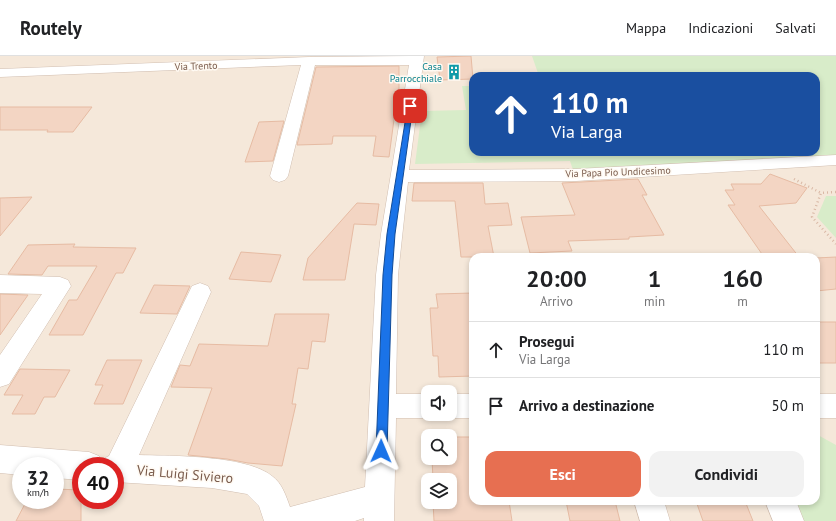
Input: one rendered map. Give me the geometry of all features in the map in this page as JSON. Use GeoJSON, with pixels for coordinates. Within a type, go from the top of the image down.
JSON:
{"type":"FeatureCollection","features":[{"type":"Feature","properties":{"kind":"street","name":"Via Trento"},"geometry":{"type":"LineString","coordinates":[[0,73],[417,58]]}},
{"type":"Feature","properties":{"kind":"street"},"geometry":{"type":"LineString","coordinates":[[294,521],[355,506],[380,509],[387,275],[417,58]]}},
{"type":"Feature","properties":{"kind":"street"},"geometry":{"type":"LineString","coordinates":[[279,176],[309,62]]}},
{"type":"Feature","properties":{"kind":"street","name":"Via Papa Pio Undicesimo"},"geometry":{"type":"LineString","coordinates":[[400,176],[576,175],[836,160]]}},
{"type":"Feature","properties":{"kind":"street"},"geometry":{"type":"LineString","coordinates":[[0,284],[60,286],[0,376]]}},
{"type":"Feature","properties":{"kind":"street"},"geometry":{"type":"LineString","coordinates":[[121,457],[200,292]]}},
{"type":"Feature","properties":{"kind":"street"},"geometry":{"type":"LineString","coordinates":[[382,406],[421,406]]}},
{"type":"Feature","properties":{"kind":"street"},"geometry":{"type":"LineString","coordinates":[[457,406],[469,406]]}},
{"type":"Feature","properties":{"kind":"street"},"geometry":{"type":"LineString","coordinates":[[820,406],[836,406]]}},
{"type":"Feature","properties":{"kind":"street"},"geometry":{"type":"LineString","coordinates":[[0,459],[72,465]]}},
{"type":"Feature","properties":{"kind":"street","name":"Via Luigi Siviero"},"geometry":{"type":"LineString","coordinates":[[124,469],[218,475],[258,484],[268,493],[278,512],[279,521]]}},
{"type":"Feature","properties":{"kind":"street"},"geometry":{"type":"LineString","coordinates":[[650,505],[655,521]]}},
{"type":"Feature","properties":{"kind":"street"},"geometry":{"type":"LineString","coordinates":[[782,505],[789,521]]}},
{"type":"Feature","properties":{"kind":"path"},"geometry":{"type":"LineString","coordinates":[[836,192],[821,193],[812,217],[836,244]]}},
{"type":"Feature","properties":{"kind":"shaded area"},"geometry":{"type":"Polygon","coordinates":[[[0,56],[836,56],[836,521],[0,521],[0,56]]]}},
{"type":"Feature","properties":{"kind":"green space"},"geometry":{"type":"Polygon","coordinates":[[[532,56],[836,56],[836,156],[573,170],[570,161],[415,164],[422,111],[466,110],[462,86],[469,86],[469,156],[820,156],[820,72],[538,72],[532,56]]]}},
{"type":"Feature","properties":{"kind":"green space"},"geometry":{"type":"Polygon","coordinates":[[[826,196],[836,196],[836,238],[817,217],[826,196]]]}},
{"type":"Feature","properties":{"kind":"green space"},"geometry":{"type":"Polygon","coordinates":[[[820,436],[836,445],[836,521],[797,521],[789,505],[820,505],[820,436]]]}},
{"type":"Feature","properties":{"kind":"building","name":"Casa Parrocchiale"},"geometry":{"type":"Polygon","coordinates":[[[471,56],[472,72],[469,72],[469,79],[440,80],[437,57],[471,56]]]}},
{"type":"Feature","properties":{"kind":"building"},"geometry":{"type":"Polygon","coordinates":[[[399,66],[399,112],[395,112],[389,157],[373,156],[376,136],[333,136],[332,144],[297,145],[316,67],[399,66]]]}},
{"type":"Feature","properties":{"kind":"building"},"geometry":{"type":"Polygon","coordinates":[[[0,107],[92,107],[73,132],[47,132],[48,130],[0,130],[0,107]]]}},
{"type":"Feature","properties":{"kind":"building"},"geometry":{"type":"Polygon","coordinates":[[[284,121],[273,161],[245,162],[259,122],[284,121]]]}},
{"type":"Feature","properties":{"kind":"building"},"geometry":{"type":"Polygon","coordinates":[[[770,174],[807,188],[796,203],[759,206],[796,253],[761,253],[728,205],[735,205],[725,190],[734,190],[731,184],[761,184],[770,174]]]}},
{"type":"Feature","properties":{"kind":"building"},"geometry":{"type":"Polygon","coordinates":[[[638,179],[647,195],[642,195],[664,235],[629,237],[629,239],[568,241],[572,251],[530,253],[521,217],[575,215],[562,183],[638,179]]]}},
{"type":"Feature","properties":{"kind":"building"},"geometry":{"type":"Polygon","coordinates":[[[414,183],[483,183],[485,204],[508,203],[512,225],[488,226],[493,253],[469,253],[469,257],[461,257],[455,201],[412,201],[414,183]]]}},
{"type":"Feature","properties":{"kind":"building"},"geometry":{"type":"Polygon","coordinates":[[[32,197],[0,236],[0,198],[32,197]]]}},
{"type":"Feature","properties":{"kind":"building"},"geometry":{"type":"Polygon","coordinates":[[[357,203],[379,204],[376,225],[354,224],[345,280],[303,280],[308,258],[357,203]]]}},
{"type":"Feature","properties":{"kind":"building"},"geometry":{"type":"Polygon","coordinates":[[[75,244],[73,247],[136,248],[123,273],[116,273],[83,335],[49,335],[69,300],[77,300],[97,266],[48,266],[42,275],[8,274],[28,245],[75,244]]]}},
{"type":"Feature","properties":{"kind":"building"},"geometry":{"type":"Polygon","coordinates":[[[241,252],[281,255],[271,282],[229,279],[241,252]]]}},
{"type":"Feature","properties":{"kind":"building"},"geometry":{"type":"Polygon","coordinates":[[[836,257],[836,289],[820,291],[820,258],[836,257]]]}},
{"type":"Feature","properties":{"kind":"building"},"geometry":{"type":"Polygon","coordinates":[[[154,285],[190,286],[177,314],[140,313],[154,285]]]}},
{"type":"Feature","properties":{"kind":"building"},"geometry":{"type":"Polygon","coordinates":[[[469,293],[469,376],[439,377],[438,356],[433,356],[430,308],[438,308],[436,294],[469,293]]]}},
{"type":"Feature","properties":{"kind":"building"},"geometry":{"type":"Polygon","coordinates":[[[0,294],[28,295],[0,335],[0,294]]]}},
{"type":"Feature","properties":{"kind":"building"},"geometry":{"type":"Polygon","coordinates":[[[275,314],[329,314],[325,342],[312,341],[308,369],[298,368],[292,404],[296,404],[282,466],[188,455],[212,388],[171,387],[180,365],[190,366],[199,344],[268,346],[275,314]]]}},
{"type":"Feature","properties":{"kind":"building"},"geometry":{"type":"Polygon","coordinates":[[[820,322],[836,322],[836,363],[820,363],[820,322]]]}},
{"type":"Feature","properties":{"kind":"building"},"geometry":{"type":"Polygon","coordinates":[[[107,360],[142,360],[123,404],[94,404],[103,385],[95,385],[107,360]]]}},
{"type":"Feature","properties":{"kind":"building"},"geometry":{"type":"Polygon","coordinates":[[[20,369],[70,370],[55,397],[44,397],[35,414],[12,414],[23,395],[4,395],[20,369]]]}},
{"type":"Feature","properties":{"kind":"building"},"geometry":{"type":"Polygon","coordinates":[[[457,437],[469,437],[469,505],[510,505],[512,521],[434,521],[433,509],[457,509],[457,473],[433,473],[432,465],[457,465],[457,437]]]}},
{"type":"Feature","properties":{"kind":"building"},"geometry":{"type":"Polygon","coordinates":[[[64,489],[72,490],[72,509],[81,509],[81,521],[16,521],[22,509],[64,509],[64,489]]]}},
{"type":"Feature","properties":{"kind":"building"},"geometry":{"type":"Polygon","coordinates":[[[567,505],[616,505],[620,521],[570,521],[567,505]]]}},
{"type":"Feature","properties":{"kind":"building"},"geometry":{"type":"Polygon","coordinates":[[[697,505],[747,505],[753,521],[703,521],[697,505]]]}},
{"type":"Feature","properties":{"kind":"place","name":"Casa Parrocchiale"},"geometry":{"type":"Point","coordinates":[454,72]}},
{"type":"Feature","properties":{"kind":"route"},"geometry":{"type":"LineString","coordinates":[[381,451],[387,275],[391,234],[410,106]]}}]}
